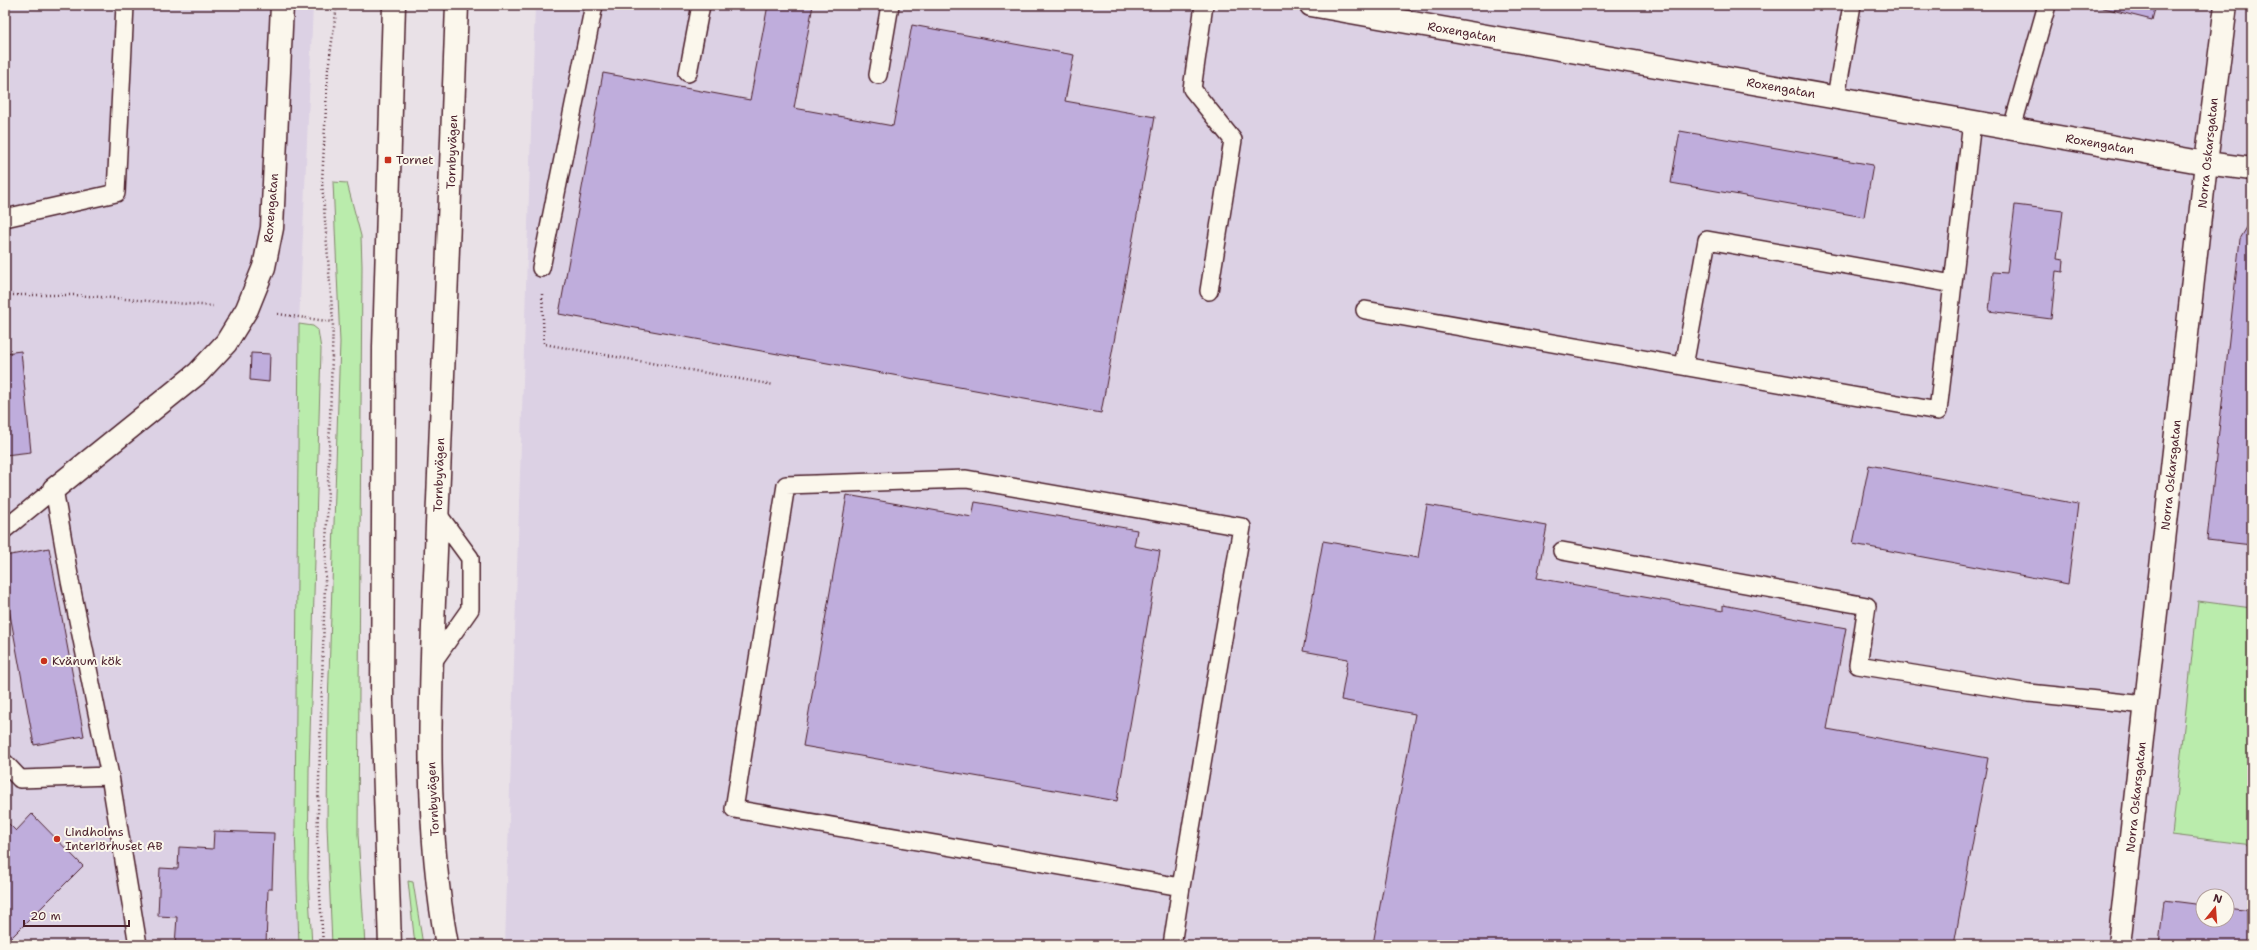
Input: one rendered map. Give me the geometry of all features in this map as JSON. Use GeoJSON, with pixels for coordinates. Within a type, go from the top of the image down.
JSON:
{"type":"FeatureCollection","features":[{"type":"Feature","properties":{"kind":"street","name":"Roxengatan"},"geometry":{"type":"LineString","coordinates":[[54,489],[198,373],[226,343],[247,309],[264,267],[272,228],[282,5]]}},
{"type":"Feature","properties":{"kind":"street"},"geometry":{"type":"LineString","coordinates":[[390,945],[382,654],[384,347],[394,5]]}},
{"type":"Feature","properties":{"kind":"street","name":"Tornbyvägen"},"geometry":{"type":"LineString","coordinates":[[447,945],[441,912],[430,780],[437,513],[457,5]]}},
{"type":"Feature","properties":{"kind":"street","name":"Roxengatan"},"geometry":{"type":"LineString","coordinates":[[1311,5],[2206,163],[2252,168]]}},
{"type":"Feature","properties":{"kind":"street","name":"Norra Oskarsgatan"},"geometry":{"type":"LineString","coordinates":[[2119,945],[2206,163],[2226,5]]}},
{"type":"Feature","properties":{"kind":"street"},"geometry":{"type":"LineString","coordinates":[[389,918],[395,945]]}},
{"type":"Feature","properties":{"kind":"lane"},"geometry":{"type":"LineString","coordinates":[[5,218],[116,193],[125,5]]}},
{"type":"Feature","properties":{"kind":"lane"},"geometry":{"type":"LineString","coordinates":[[541,268],[594,5]]}},
{"type":"Feature","properties":{"kind":"lane"},"geometry":{"type":"LineString","coordinates":[[688,74],[701,5]]}},
{"type":"Feature","properties":{"kind":"lane"},"geometry":{"type":"LineString","coordinates":[[878,75],[890,5]]}},
{"type":"Feature","properties":{"kind":"lane"},"geometry":{"type":"LineString","coordinates":[[1204,5],[1192,90],[1233,140],[1209,291]]}},
{"type":"Feature","properties":{"kind":"lane"},"geometry":{"type":"LineString","coordinates":[[1836,97],[1852,5]]}},
{"type":"Feature","properties":{"kind":"lane"},"geometry":{"type":"LineString","coordinates":[[2012,128],[2047,5]]}},
{"type":"Feature","properties":{"kind":"lane"},"geometry":{"type":"LineString","coordinates":[[1365,310],[1938,411],[1972,122]]}},
{"type":"Feature","properties":{"kind":"lane"},"geometry":{"type":"LineString","coordinates":[[1684,366],[1707,240],[1953,284]]}},
{"type":"Feature","properties":{"kind":"lane"},"geometry":{"type":"LineString","coordinates":[[1172,945],[1242,527],[966,480],[786,485],[734,809],[1181,887]]}},
{"type":"Feature","properties":{"kind":"lane"},"geometry":{"type":"LineString","coordinates":[[5,529],[54,489],[70,581],[110,776],[138,945]]}},
{"type":"Feature","properties":{"kind":"lane"},"geometry":{"type":"LineString","coordinates":[[432,663],[470,609],[470,558],[437,513]]}},
{"type":"Feature","properties":{"kind":"lane"},"geometry":{"type":"LineString","coordinates":[[1562,551],[1867,606],[1858,665],[2029,693],[2146,705]]}},
{"type":"Feature","properties":{"kind":"lane"},"geometry":{"type":"LineString","coordinates":[[5,763],[20,779],[110,776]]}},
{"type":"Feature","properties":{"kind":"path"},"geometry":{"type":"LineString","coordinates":[[323,945],[317,845],[333,322],[322,182],[328,70],[338,5]]}},
{"type":"Feature","properties":{"kind":"path"},"geometry":{"type":"LineString","coordinates":[[541,268],[544,344],[774,385]]}},
{"type":"Feature","properties":{"kind":"path"},"geometry":{"type":"LineString","coordinates":[[5,295],[121,298],[247,309],[333,322]]}},
{"type":"Feature","properties":{"kind":"shaded area"},"geometry":{"type":"Polygon","coordinates":[[[5,5],[313,5],[299,324],[295,828],[299,945],[5,945],[5,5]]]}},
{"type":"Feature","properties":{"kind":"shaded area"},"geometry":{"type":"Polygon","coordinates":[[[535,5],[2252,5],[2252,945],[505,945],[535,5]]]}},
{"type":"Feature","properties":{"kind":"green space"},"geometry":{"type":"Polygon","coordinates":[[[333,182],[347,183],[361,236],[358,834],[365,945],[332,945],[327,825],[328,706],[340,342],[333,182]]]}},
{"type":"Feature","properties":{"kind":"green space"},"geometry":{"type":"Polygon","coordinates":[[[299,324],[313,326],[318,330],[321,349],[309,770],[308,879],[312,945],[299,945],[295,828],[299,324]]]}},
{"type":"Feature","properties":{"kind":"green space"},"geometry":{"type":"Polygon","coordinates":[[[2198,601],[2252,608],[2252,845],[2172,835],[2198,601]]]}},
{"type":"Feature","properties":{"kind":"green space"},"geometry":{"type":"Polygon","coordinates":[[[408,881],[413,882],[423,945],[415,945],[408,881]]]}},
{"type":"Feature","properties":{"kind":"building"},"geometry":{"type":"Polygon","coordinates":[[[768,5],[813,5],[794,108],[893,126],[912,25],[1074,55],[1065,101],[1155,117],[1101,413],[559,314],[603,73],[750,100],[768,5]]]}},
{"type":"Feature","properties":{"kind":"building"},"geometry":{"type":"Polygon","coordinates":[[[2092,5],[2156,5],[2152,20],[2092,5]]]}},
{"type":"Feature","properties":{"kind":"building"},"geometry":{"type":"Polygon","coordinates":[[[1680,131],[1873,165],[1864,217],[1671,183],[1680,131]]]}},
{"type":"Feature","properties":{"kind":"building"},"geometry":{"type":"Polygon","coordinates":[[[2015,205],[2063,211],[2057,259],[2064,260],[2063,272],[2056,271],[2051,319],[1989,311],[1993,272],[2007,273],[2015,205]]]}},
{"type":"Feature","properties":{"kind":"building"},"geometry":{"type":"Polygon","coordinates":[[[2252,219],[2252,545],[2207,540],[2240,239],[2252,219]]]}},
{"type":"Feature","properties":{"kind":"building"},"geometry":{"type":"Polygon","coordinates":[[[21,351],[31,452],[5,455],[5,353],[21,351]]]}},
{"type":"Feature","properties":{"kind":"building"},"geometry":{"type":"Polygon","coordinates":[[[251,353],[270,354],[269,382],[250,380],[251,353]]]}},
{"type":"Feature","properties":{"kind":"building"},"geometry":{"type":"Polygon","coordinates":[[[1869,465],[2078,504],[2068,584],[1853,544],[1869,465]]]}},
{"type":"Feature","properties":{"kind":"building"},"geometry":{"type":"Polygon","coordinates":[[[847,495],[972,517],[975,502],[1137,530],[1134,546],[1160,551],[1117,801],[803,746],[847,495]]]}},
{"type":"Feature","properties":{"kind":"building"},"geometry":{"type":"Polygon","coordinates":[[[1427,505],[1547,526],[1537,578],[1723,611],[1723,605],[1846,628],[1827,729],[1988,758],[1954,945],[1373,944],[1415,714],[1341,700],[1348,659],[1303,651],[1323,541],[1418,558],[1427,505]]]}},
{"type":"Feature","properties":{"kind":"building","name":"Kvänum kök"},"geometry":{"type":"Polygon","coordinates":[[[49,548],[84,736],[34,745],[5,587],[5,556],[49,548]]]}},
{"type":"Feature","properties":{"kind":"building"},"geometry":{"type":"Polygon","coordinates":[[[32,814],[83,866],[5,944],[5,820],[16,831],[32,814]]]}},
{"type":"Feature","properties":{"kind":"building"},"geometry":{"type":"Polygon","coordinates":[[[214,831],[274,833],[272,889],[268,889],[266,945],[175,945],[177,917],[158,916],[160,868],[178,869],[179,847],[213,849],[214,831]]]}},
{"type":"Feature","properties":{"kind":"building"},"geometry":{"type":"Polygon","coordinates":[[[2164,900],[2195,904],[2195,928],[2235,928],[2235,908],[2252,910],[2252,945],[2159,945],[2164,900]]]}},
{"type":"Feature","properties":{"kind":"place","name":"Tornet"},"geometry":{"type":"Point","coordinates":[388,160]}},
{"type":"Feature","properties":{"kind":"place","name":"Kvänum kök"},"geometry":{"type":"Point","coordinates":[44,661]}},
{"type":"Feature","properties":{"kind":"place","name":"Lindholms Interiörhuset AB"},"geometry":{"type":"Point","coordinates":[57,839]}}]}
